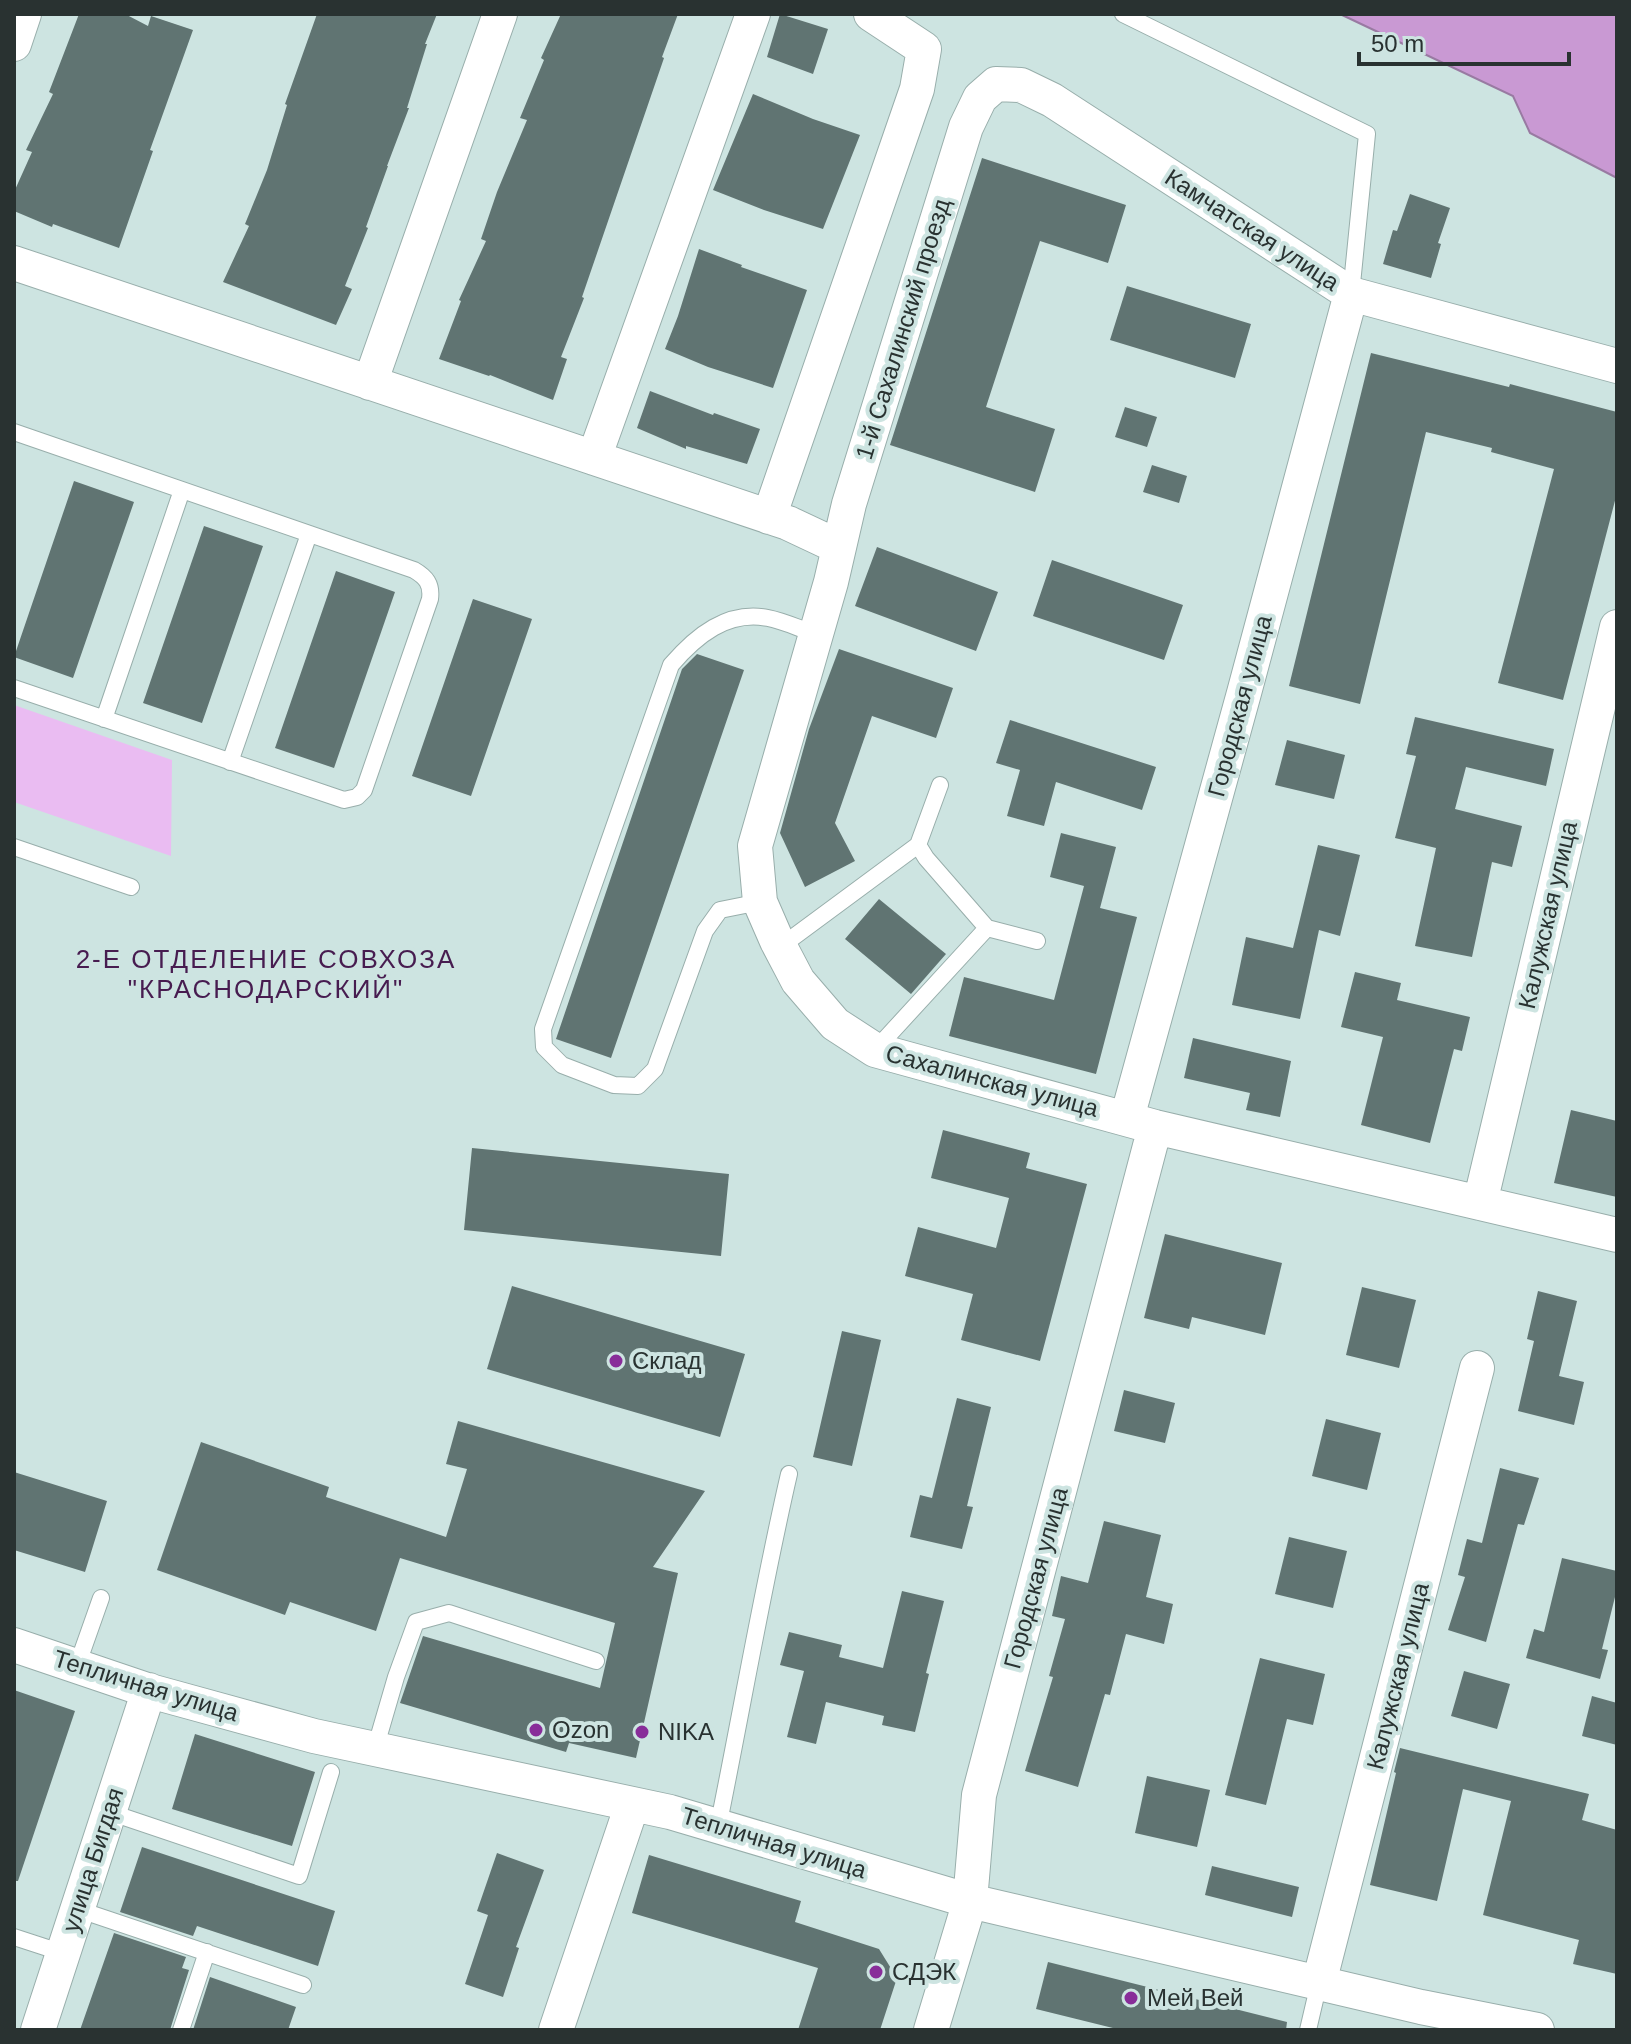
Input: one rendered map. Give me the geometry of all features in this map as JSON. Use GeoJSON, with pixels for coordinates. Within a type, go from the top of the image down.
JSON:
{"type":"FeatureCollection","features":[{"type":"Feature","properties":{"kind":"street"},"geometry":{"type":"LineString","coordinates":[[14,44],[24,14]]}},
{"type":"Feature","properties":{"kind":"street"},"geometry":{"type":"LineString","coordinates":[[370,383],[500,14]]}},
{"type":"Feature","properties":{"kind":"street"},"geometry":{"type":"LineString","coordinates":[[594,458],[753,14]]}},
{"type":"Feature","properties":{"kind":"street"},"geometry":{"type":"LineString","coordinates":[[769,517],[917,89],[924,49],[871,14]]}},
{"type":"Feature","properties":{"kind":"street","name":"Камчатская улица"},"geometry":{"type":"LineString","coordinates":[[996,84],[1021,85],[1052,100],[1351,294],[1617,366]]}},
{"type":"Feature","properties":{"kind":"street","name":"1-й Сахалинский проезд"},"geometry":{"type":"LineString","coordinates":[[831,582],[853,490],[966,127],[980,98],[996,84]]}},
{"type":"Feature","properties":{"kind":"street"},"geometry":{"type":"LineString","coordinates":[[14,263],[788,523],[839,547]]}},
{"type":"Feature","properties":{"kind":"street","name":"Городская улица"},"geometry":{"type":"LineString","coordinates":[[931,2030],[970,1901],[979,1795],[1248,678],[1351,294]]}},
{"type":"Feature","properties":{"kind":"street","name":"Сахалинская улица"},"geometry":{"type":"LineString","coordinates":[[831,582],[755,846],[760,902],[780,947],[798,981],[835,1024],[875,1050],[1141,1123],[1617,1235]]}},
{"type":"Feature","properties":{"kind":"street","name":"Калужская улица"},"geometry":{"type":"LineString","coordinates":[[1480,1203],[1617,627]]}},
{"type":"Feature","properties":{"kind":"street","name":"Калужская улица"},"geometry":{"type":"LineString","coordinates":[[1319,1983],[1477,1368]]}},
{"type":"Feature","properties":{"kind":"street","name":"Тепличная улица"},"geometry":{"type":"LineString","coordinates":[[14,1645],[149,1690],[314,1736],[670,1812],[970,1901],[1319,1983],[1433,2020],[1528,2029]]}},
{"type":"Feature","properties":{"kind":"street","name":"улица Бигдая"},"geometry":{"type":"LineString","coordinates":[[38,2030],[149,1690]]}},
{"type":"Feature","properties":{"kind":"street"},"geometry":{"type":"LineString","coordinates":[[556,2030],[632,1805]]}},
{"type":"Feature","properties":{"kind":"lane"},"geometry":{"type":"LineString","coordinates":[[1123,14],[1367,134],[1351,294]]}},
{"type":"Feature","properties":{"kind":"lane"},"geometry":{"type":"LineString","coordinates":[[14,432],[414,570],[424,576],[431,590],[364,790],[357,797],[344,800],[14,688]]}},
{"type":"Feature","properties":{"kind":"lane"},"geometry":{"type":"LineString","coordinates":[[104,719],[182,490]]}},
{"type":"Feature","properties":{"kind":"lane"},"geometry":{"type":"LineString","coordinates":[[230,762],[309,534]]}},
{"type":"Feature","properties":{"kind":"lane"},"geometry":{"type":"LineString","coordinates":[[760,902],[720,910],[705,931],[655,1069],[638,1086],[614,1085],[562,1065],[544,1047],[543,1029],[671,665],[690,643],[714,626],[739,618],[767,618],[816,634]]}},
{"type":"Feature","properties":{"kind":"lane"},"geometry":{"type":"LineString","coordinates":[[780,947],[918,845],[940,785]]}},
{"type":"Feature","properties":{"kind":"lane"},"geometry":{"type":"LineString","coordinates":[[918,845],[987,928],[1037,941]]}},
{"type":"Feature","properties":{"kind":"lane"},"geometry":{"type":"LineString","coordinates":[[14,847],[131,887]]}},
{"type":"Feature","properties":{"kind":"lane"},"geometry":{"type":"LineString","coordinates":[[875,1050],[987,928]]}},
{"type":"Feature","properties":{"kind":"lane"},"geometry":{"type":"LineString","coordinates":[[718,1827],[760,1606],[789,1474]]}},
{"type":"Feature","properties":{"kind":"lane"},"geometry":{"type":"LineString","coordinates":[[77,1666],[101,1598]]}},
{"type":"Feature","properties":{"kind":"lane"},"geometry":{"type":"LineString","coordinates":[[375,1749],[416,1622],[449,1613],[596,1661]]}},
{"type":"Feature","properties":{"kind":"lane"},"geometry":{"type":"LineString","coordinates":[[109,1812],[299,1876],[331,1772]]}},
{"type":"Feature","properties":{"kind":"lane"},"geometry":{"type":"LineString","coordinates":[[77,1909],[303,1985]]}},
{"type":"Feature","properties":{"kind":"lane"},"geometry":{"type":"LineString","coordinates":[[14,1937],[63,1953]]}},
{"type":"Feature","properties":{"kind":"lane"},"geometry":{"type":"LineString","coordinates":[[181,2030],[207,1952]]}},
{"type":"Feature","properties":{"kind":"lane"},"geometry":{"type":"LineString","coordinates":[[1308,2030],[1319,1983]]}},
{"type":"Feature","properties":{"kind":"shaded area"},"geometry":{"type":"Polygon","coordinates":[[[1340,14],[1617,14],[1617,178],[1530,133],[1513,96],[1340,14]]]}},
{"type":"Feature","properties":{"kind":"shaded area"},"geometry":{"type":"Polygon","coordinates":[[[14,705],[172,760],[171,856],[14,802],[14,705]]]}},
{"type":"Feature","properties":{"kind":"building"},"geometry":{"type":"Polygon","coordinates":[[[79,14],[125,14],[148,26],[151,16],[193,30],[119,248],[53,224],[52,227],[14,211],[14,192],[32,152],[26,150],[53,94],[49,92],[79,14]]]}},
{"type":"Feature","properties":{"kind":"building"},"geometry":{"type":"Polygon","coordinates":[[[317,14],[437,14],[425,44],[409,108],[345,286],[352,289],[336,325],[223,282],[249,226],[245,224],[267,170],[285,104],[317,14]]]}},
{"type":"Feature","properties":{"kind":"building"},"geometry":{"type":"Polygon","coordinates":[[[561,14],[678,14],[584,298],[561,357],[567,359],[553,400],[439,359],[459,300],[486,241],[481,239],[527,120],[520,118],[544,60],[541,58],[561,14]]]}},
{"type":"Feature","properties":{"kind":"building"},"geometry":{"type":"Polygon","coordinates":[[[780,14],[828,29],[813,74],[767,57],[780,14]]]}},
{"type":"Feature","properties":{"kind":"building"},"geometry":{"type":"Polygon","coordinates":[[[753,94],[860,135],[823,229],[713,190],[753,94]]]}},
{"type":"Feature","properties":{"kind":"building"},"geometry":{"type":"Polygon","coordinates":[[[982,158],[1126,205],[1108,263],[1040,241],[986,407],[1055,429],[1035,492],[890,445],[982,158]]]}},
{"type":"Feature","properties":{"kind":"building"},"geometry":{"type":"Polygon","coordinates":[[[1410,194],[1450,208],[1438,243],[1441,244],[1431,278],[1383,264],[1393,230],[1397,231],[1410,194]]]}},
{"type":"Feature","properties":{"kind":"building"},"geometry":{"type":"Polygon","coordinates":[[[699,249],[807,290],[773,388],[665,349],[699,249]]]}},
{"type":"Feature","properties":{"kind":"building"},"geometry":{"type":"Polygon","coordinates":[[[1127,286],[1251,324],[1235,378],[1110,340],[1127,286]]]}},
{"type":"Feature","properties":{"kind":"building"},"geometry":{"type":"Polygon","coordinates":[[[1371,353],[1617,412],[1617,493],[1563,700],[1498,683],[1554,469],[1491,452],[1492,448],[1426,432],[1360,704],[1289,686],[1371,353]]]}},
{"type":"Feature","properties":{"kind":"building"},"geometry":{"type":"Polygon","coordinates":[[[650,391],[760,429],[747,464],[686,446],[686,449],[637,428],[650,391]]]}},
{"type":"Feature","properties":{"kind":"building"},"geometry":{"type":"Polygon","coordinates":[[[1125,407],[1157,417],[1147,447],[1115,437],[1125,407]]]}},
{"type":"Feature","properties":{"kind":"building"},"geometry":{"type":"Polygon","coordinates":[[[1152,465],[1187,476],[1179,503],[1143,492],[1152,465]]]}},
{"type":"Feature","properties":{"kind":"building"},"geometry":{"type":"Polygon","coordinates":[[[74,481],[134,502],[73,678],[14,657],[74,481]]]}},
{"type":"Feature","properties":{"kind":"building"},"geometry":{"type":"Polygon","coordinates":[[[204,526],[263,546],[202,723],[143,703],[204,526]]]}},
{"type":"Feature","properties":{"kind":"building"},"geometry":{"type":"Polygon","coordinates":[[[877,547],[998,592],[976,651],[855,606],[877,547]]]}},
{"type":"Feature","properties":{"kind":"building"},"geometry":{"type":"Polygon","coordinates":[[[1052,560],[1183,605],[1164,660],[1033,616],[1052,560]]]}},
{"type":"Feature","properties":{"kind":"building"},"geometry":{"type":"Polygon","coordinates":[[[336,571],[395,592],[334,768],[275,748],[336,571]]]}},
{"type":"Feature","properties":{"kind":"building"},"geometry":{"type":"Polygon","coordinates":[[[473,599],[532,619],[471,796],[412,776],[473,599]]]}},
{"type":"Feature","properties":{"kind":"building"},"geometry":{"type":"Polygon","coordinates":[[[839,649],[953,688],[936,738],[872,716],[835,823],[855,861],[805,887],[780,833],[809,729],[839,649]]]}},
{"type":"Feature","properties":{"kind":"building"},"geometry":{"type":"Polygon","coordinates":[[[697,654],[744,670],[611,1058],[556,1039],[682,669],[697,654]]]}},
{"type":"Feature","properties":{"kind":"building"},"geometry":{"type":"Polygon","coordinates":[[[1415,717],[1554,749],[1546,786],[1466,767],[1455,809],[1522,826],[1512,867],[1492,862],[1472,957],[1415,946],[1436,848],[1395,838],[1416,756],[1406,754],[1415,717]]]}},
{"type":"Feature","properties":{"kind":"building"},"geometry":{"type":"Polygon","coordinates":[[[1010,720],[1156,767],[1142,810],[1056,782],[1044,826],[1007,816],[1020,770],[996,763],[1010,720]]]}},
{"type":"Feature","properties":{"kind":"building"},"geometry":{"type":"Polygon","coordinates":[[[1287,740],[1345,755],[1334,799],[1275,785],[1287,740]]]}},
{"type":"Feature","properties":{"kind":"building"},"geometry":{"type":"Polygon","coordinates":[[[1061,833],[1116,847],[1100,908],[1137,917],[1096,1074],[949,1036],[964,977],[1054,1000],[1084,886],[1050,877],[1061,833]]]}},
{"type":"Feature","properties":{"kind":"building"},"geometry":{"type":"Polygon","coordinates":[[[1318,845],[1360,855],[1340,936],[1319,930],[1300,1019],[1232,1005],[1246,937],[1293,948],[1318,845]]]}},
{"type":"Feature","properties":{"kind":"building"},"geometry":{"type":"Polygon","coordinates":[[[879,899],[946,954],[911,994],[845,939],[879,899]]]}},
{"type":"Feature","properties":{"kind":"building"},"geometry":{"type":"Polygon","coordinates":[[[1355,972],[1401,983],[1397,1000],[1470,1017],[1462,1051],[1454,1049],[1430,1143],[1361,1125],[1383,1037],[1341,1027],[1355,972]]]}},
{"type":"Feature","properties":{"kind":"building"},"geometry":{"type":"Polygon","coordinates":[[[1193,1038],[1291,1061],[1280,1117],[1246,1110],[1250,1093],[1184,1078],[1193,1038]]]}},
{"type":"Feature","properties":{"kind":"building"},"geometry":{"type":"Polygon","coordinates":[[[1571,1110],[1617,1121],[1617,1197],[1554,1183],[1571,1110]]]}},
{"type":"Feature","properties":{"kind":"building"},"geometry":{"type":"Polygon","coordinates":[[[943,1130],[1030,1153],[1026,1168],[1087,1184],[1040,1361],[961,1340],[973,1294],[905,1276],[918,1227],[996,1248],[1009,1198],[931,1178],[943,1130]]]}},
{"type":"Feature","properties":{"kind":"building"},"geometry":{"type":"Polygon","coordinates":[[[472,1148],[729,1174],[721,1256],[464,1230],[472,1148]]]}},
{"type":"Feature","properties":{"kind":"building"},"geometry":{"type":"Polygon","coordinates":[[[1165,1234],[1282,1263],[1265,1335],[1192,1317],[1189,1329],[1144,1318],[1165,1234]]]}},
{"type":"Feature","properties":{"kind":"building","name":"Склад"},"geometry":{"type":"Polygon","coordinates":[[[512,1286],[745,1354],[720,1437],[487,1369],[512,1286]]]}},
{"type":"Feature","properties":{"kind":"building"},"geometry":{"type":"Polygon","coordinates":[[[1362,1287],[1416,1300],[1399,1368],[1346,1355],[1362,1287]]]}},
{"type":"Feature","properties":{"kind":"building"},"geometry":{"type":"Polygon","coordinates":[[[1538,1291],[1577,1301],[1559,1376],[1584,1382],[1574,1425],[1518,1411],[1534,1341],[1527,1339],[1538,1291]]]}},
{"type":"Feature","properties":{"kind":"building"},"geometry":{"type":"Polygon","coordinates":[[[842,1331],[881,1340],[852,1466],[813,1457],[842,1331]]]}},
{"type":"Feature","properties":{"kind":"building"},"geometry":{"type":"Polygon","coordinates":[[[1124,1390],[1175,1403],[1165,1443],[1114,1431],[1124,1390]]]}},
{"type":"Feature","properties":{"kind":"building"},"geometry":{"type":"Polygon","coordinates":[[[957,1398],[991,1407],[967,1506],[973,1507],[962,1549],[910,1537],[920,1495],[932,1498],[957,1398]]]}},
{"type":"Feature","properties":{"kind":"building"},"geometry":{"type":"Polygon","coordinates":[[[1326,1419],[1381,1433],[1367,1490],[1312,1476],[1326,1419]]]}},
{"type":"Feature","properties":{"kind":"building"},"geometry":{"type":"Polygon","coordinates":[[[458,1421],[705,1491],[653,1567],[678,1573],[636,1758],[569,1743],[566,1752],[400,1703],[423,1636],[600,1688],[615,1623],[400,1558],[376,1631],[290,1602],[285,1615],[157,1570],[201,1442],[329,1487],[326,1497],[446,1537],[467,1469],[446,1464],[458,1421]]]}},
{"type":"Feature","properties":{"kind":"building"},"geometry":{"type":"Polygon","coordinates":[[[1500,1468],[1539,1478],[1524,1525],[1518,1524],[1486,1642],[1448,1630],[1465,1577],[1458,1575],[1467,1539],[1482,1543],[1500,1468]]]}},
{"type":"Feature","properties":{"kind":"building"},"geometry":{"type":"Polygon","coordinates":[[[14,1472],[107,1501],[85,1572],[14,1550],[14,1472]]]}},
{"type":"Feature","properties":{"kind":"building"},"geometry":{"type":"Polygon","coordinates":[[[1104,1521],[1161,1535],[1146,1597],[1173,1604],[1164,1644],[1126,1634],[1110,1695],[1105,1694],[1078,1787],[1025,1771],[1053,1677],[1049,1676],[1065,1619],[1052,1616],[1061,1576],[1088,1583],[1104,1521]]]}},
{"type":"Feature","properties":{"kind":"building"},"geometry":{"type":"Polygon","coordinates":[[[1289,1537],[1347,1551],[1333,1608],[1275,1594],[1289,1537]]]}},
{"type":"Feature","properties":{"kind":"building"},"geometry":{"type":"Polygon","coordinates":[[[1562,1558],[1617,1571],[1617,1589],[1602,1649],[1608,1650],[1600,1679],[1526,1658],[1534,1629],[1544,1632],[1562,1558]]]}},
{"type":"Feature","properties":{"kind":"building"},"geometry":{"type":"Polygon","coordinates":[[[902,1591],[944,1601],[915,1732],[882,1725],[884,1716],[826,1702],[816,1744],[787,1737],[804,1671],[780,1665],[789,1632],[842,1645],[839,1657],[883,1668],[902,1591]]]}},
{"type":"Feature","properties":{"kind":"building"},"geometry":{"type":"Polygon","coordinates":[[[1260,1658],[1325,1674],[1313,1725],[1287,1719],[1266,1805],[1225,1795],[1260,1658]]]}},
{"type":"Feature","properties":{"kind":"building"},"geometry":{"type":"Polygon","coordinates":[[[1464,1671],[1510,1684],[1497,1729],[1451,1716],[1464,1671]]]}},
{"type":"Feature","properties":{"kind":"building"},"geometry":{"type":"Polygon","coordinates":[[[14,1690],[75,1711],[18,1881],[14,1881],[14,1690]]]}},
{"type":"Feature","properties":{"kind":"building"},"geometry":{"type":"Polygon","coordinates":[[[1592,1696],[1617,1703],[1617,1745],[1582,1736],[1592,1696]]]}},
{"type":"Feature","properties":{"kind":"building"},"geometry":{"type":"Polygon","coordinates":[[[195,1734],[315,1772],[292,1846],[172,1809],[195,1734]]]}},
{"type":"Feature","properties":{"kind":"building"},"geometry":{"type":"Polygon","coordinates":[[[1400,1748],[1589,1794],[1582,1820],[1617,1830],[1617,1974],[1573,1964],[1579,1940],[1483,1915],[1511,1801],[1463,1789],[1437,1901],[1370,1885],[1400,1748]]]}},
{"type":"Feature","properties":{"kind":"building"},"geometry":{"type":"Polygon","coordinates":[[[1147,1776],[1210,1790],[1197,1847],[1135,1833],[1147,1776]]]}},
{"type":"Feature","properties":{"kind":"building"},"geometry":{"type":"Polygon","coordinates":[[[142,1847],[335,1911],[318,1966],[197,1926],[193,1936],[120,1912],[142,1847]]]}},
{"type":"Feature","properties":{"kind":"building"},"geometry":{"type":"Polygon","coordinates":[[[497,1853],[544,1870],[516,1947],[519,1948],[503,1997],[465,1984],[488,1915],[477,1911],[497,1853]]]}},
{"type":"Feature","properties":{"kind":"building"},"geometry":{"type":"Polygon","coordinates":[[[649,1855],[801,1901],[795,1922],[879,1949],[897,1978],[880,2030],[798,2030],[818,1968],[632,1913],[649,1855]]]}},
{"type":"Feature","properties":{"kind":"building"},"geometry":{"type":"Polygon","coordinates":[[[1212,1866],[1299,1887],[1292,1917],[1205,1895],[1212,1866]]]}},
{"type":"Feature","properties":{"kind":"building"},"geometry":{"type":"Polygon","coordinates":[[[114,1933],[186,1957],[182,1968],[189,1970],[170,2030],[80,2030],[114,1933]]]}},
{"type":"Feature","properties":{"kind":"building"},"geometry":{"type":"Polygon","coordinates":[[[1048,1962],[1287,2022],[1286,2030],[1121,2030],[1036,2009],[1048,1962]]]}},
{"type":"Feature","properties":{"kind":"building"},"geometry":{"type":"Polygon","coordinates":[[[210,1977],[296,2007],[288,2030],[193,2030],[210,1977]]]}},
{"type":"Feature","properties":{"kind":"place","name":"Склад"},"geometry":{"type":"Point","coordinates":[616,1361]}},
{"type":"Feature","properties":{"kind":"place","name":"Ozon"},"geometry":{"type":"Point","coordinates":[536,1730]}},
{"type":"Feature","properties":{"kind":"place","name":"NIKA"},"geometry":{"type":"Point","coordinates":[642,1732]}},
{"type":"Feature","properties":{"kind":"place","name":"СДЭК"},"geometry":{"type":"Point","coordinates":[876,1972]}},
{"type":"Feature","properties":{"kind":"place","name":"Мей Вей"},"geometry":{"type":"Point","coordinates":[1131,1998]}},
{"type":"Feature","properties":{"kind":"district","name":"2-Е ОТДЕЛЕНИЕ СОВХОЗА \"КРАСНОДАРСКИЙ\""},"geometry":{"type":"Point","coordinates":[266,974]}}]}
